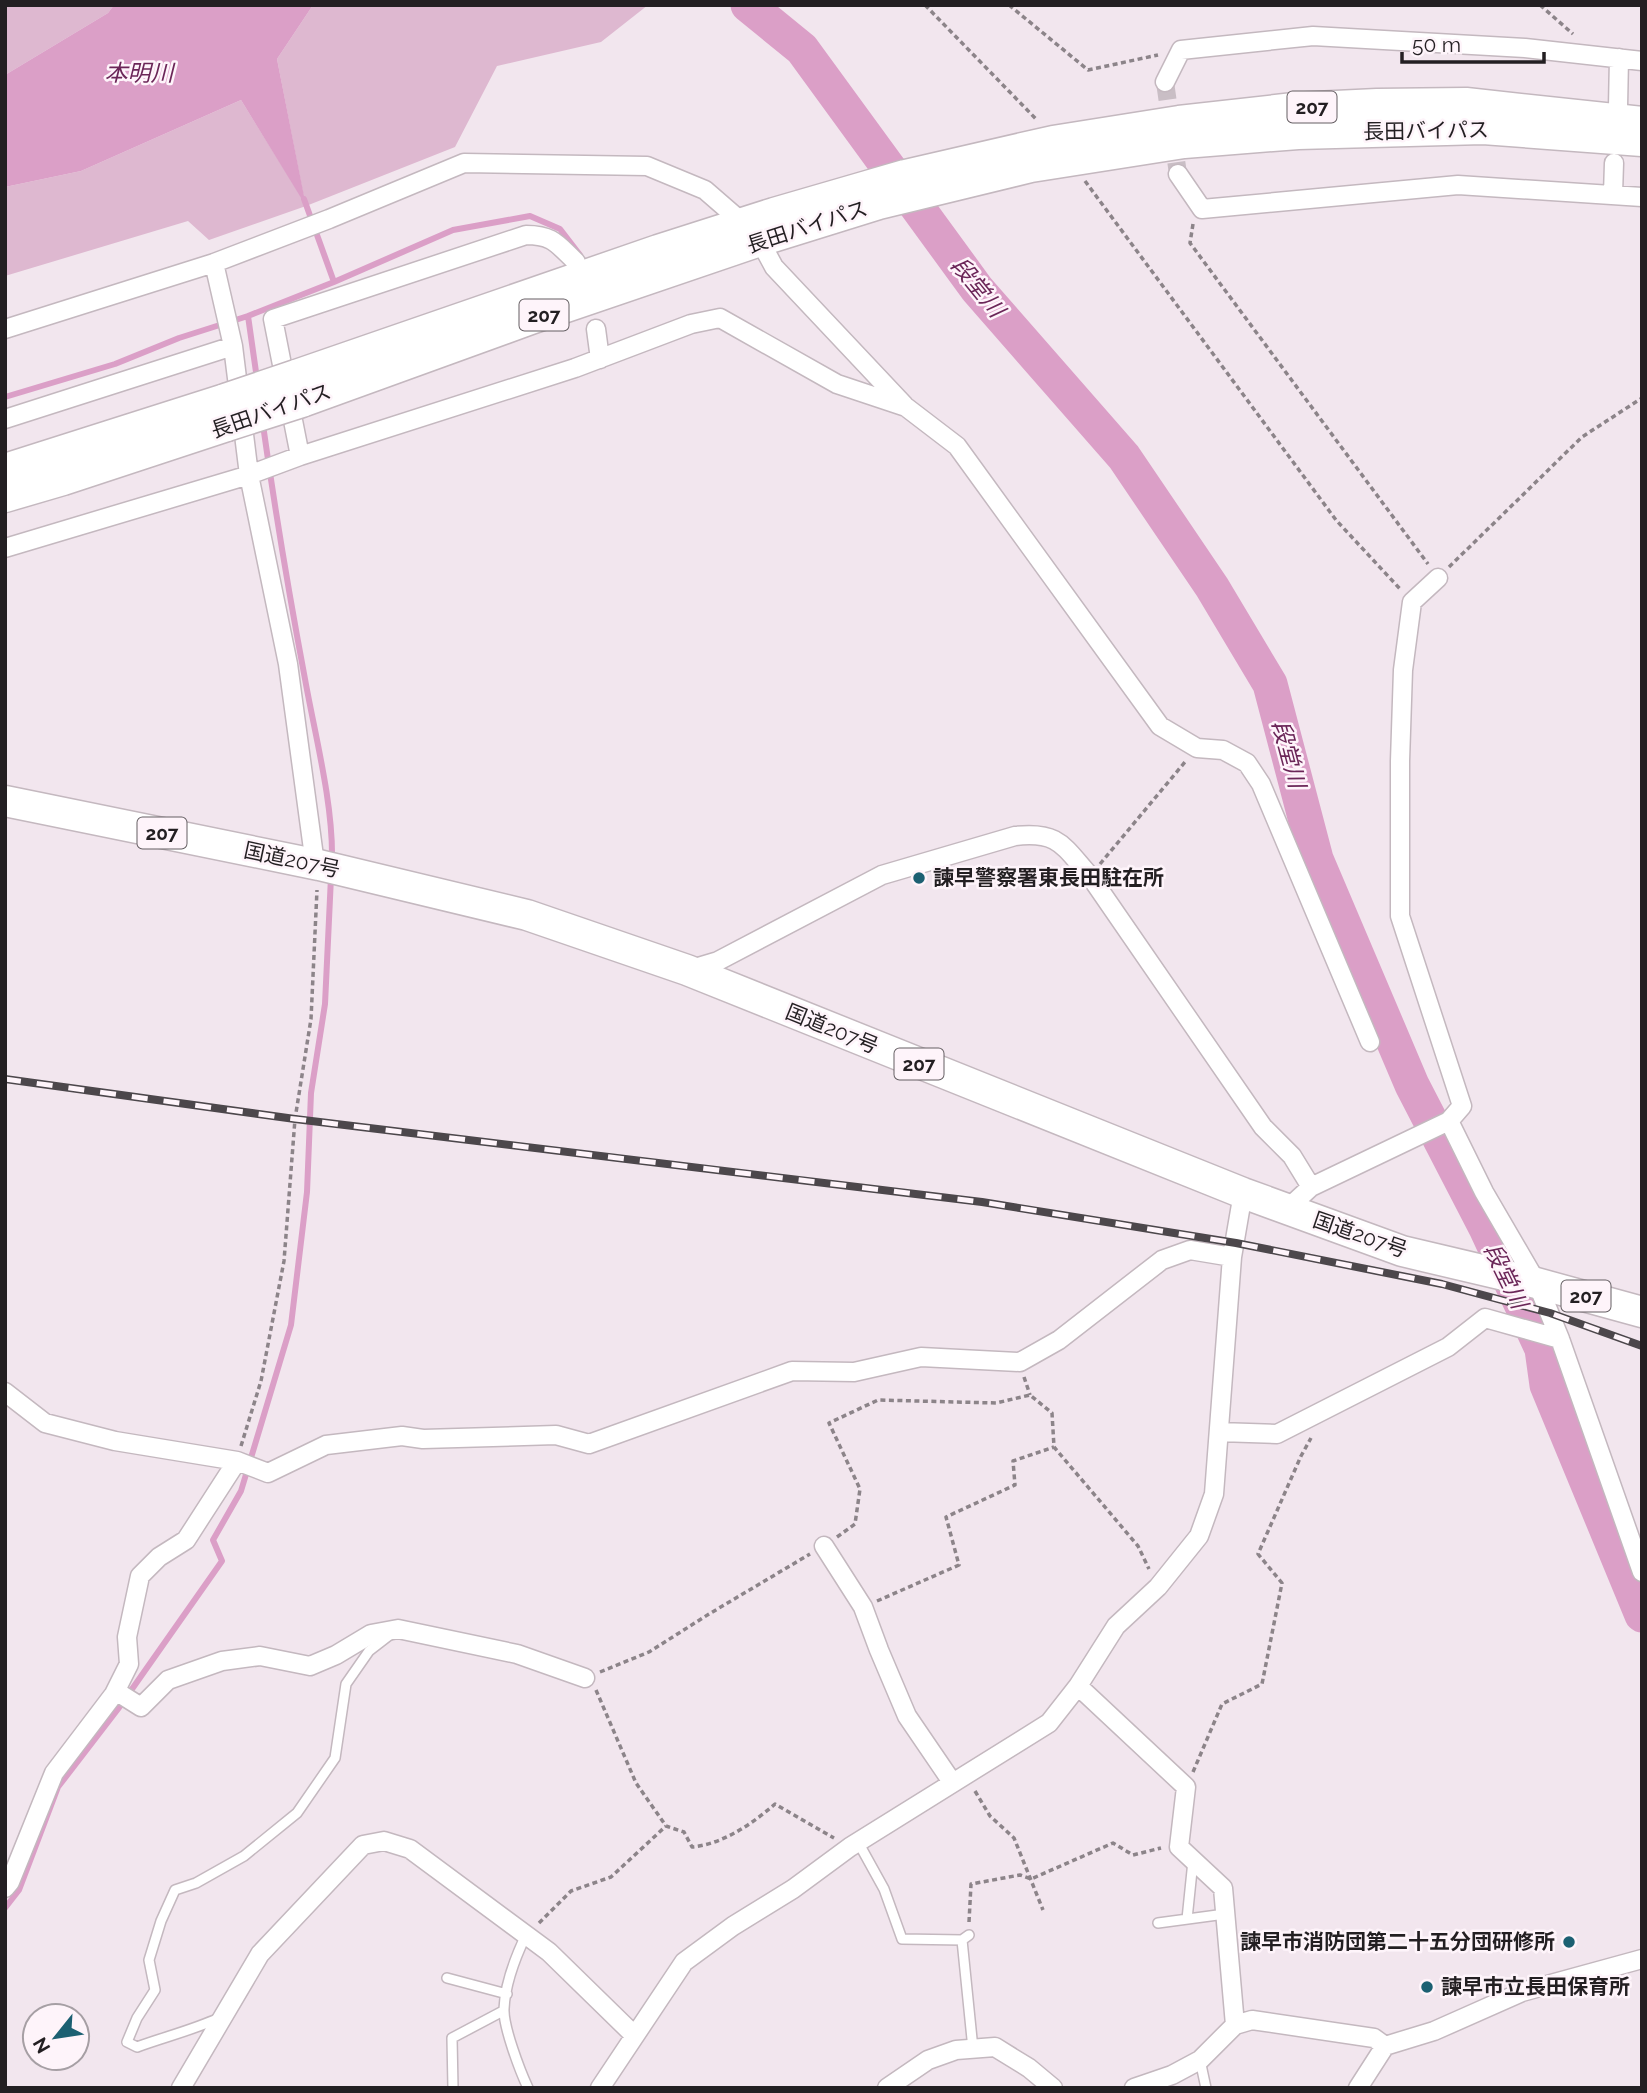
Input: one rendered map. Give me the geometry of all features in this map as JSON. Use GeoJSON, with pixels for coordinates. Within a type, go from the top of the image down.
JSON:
{"type":"FeatureCollection","features":[{"type":"Feature","properties":{"kind":"highway","name":"長田バイパス"},"geometry":{"type":"LineString","coordinates":[[5,497],[226,412],[766,227],[905,174],[1061,151],[1298,134],[1483,128],[1628,131]]}},
{"type":"Feature","properties":{"kind":"highway","name":"長田バイパス"},"geometry":{"type":"LineString","coordinates":[[5,469],[226,412]]}},
{"type":"Feature","properties":{"kind":"highway","name":"国道207号"},"geometry":{"type":"LineString","coordinates":[[5,801],[326,867],[527,915],[687,970],[1243,1193],[1402,1251],[1533,1282],[1642,1312]]}},
{"type":"Feature","properties":{"kind":"street"},"geometry":{"type":"LineString","coordinates":[[1165,82],[1181,50],[1313,36],[1525,48],[1642,61]]}},
{"type":"Feature","properties":{"kind":"street"},"geometry":{"type":"LineString","coordinates":[[1613,194],[1628,131],[1619,58]]}},
{"type":"Feature","properties":{"kind":"street"},"geometry":{"type":"LineString","coordinates":[[5,329],[214,263],[464,163],[647,166],[705,190],[766,227],[774,267],[906,407],[957,446],[1160,726],[1197,748],[1223,750],[1247,763],[1261,784],[1370,1042]]}},
{"type":"Feature","properties":{"kind":"street"},"geometry":{"type":"LineString","coordinates":[[1178,174],[1202,209],[1458,185],[1642,197]]}},
{"type":"Feature","properties":{"kind":"street"},"geometry":{"type":"LineString","coordinates":[[300,456],[273,319],[526,235],[543,235],[557,243],[576,261]]}},
{"type":"Feature","properties":{"kind":"street"},"geometry":{"type":"LineString","coordinates":[[214,263],[231,341],[326,867]]}},
{"type":"Feature","properties":{"kind":"street"},"geometry":{"type":"LineString","coordinates":[[5,548],[253,474],[300,456],[600,359],[691,324],[720,318],[837,384],[906,407]]}},
{"type":"Feature","properties":{"kind":"street"},"geometry":{"type":"LineString","coordinates":[[596,329],[600,359]]}},
{"type":"Feature","properties":{"kind":"street"},"geometry":{"type":"LineString","coordinates":[[5,419],[231,341]]}},
{"type":"Feature","properties":{"kind":"street"},"geometry":{"type":"LineString","coordinates":[[1286,1209],[1311,1187],[1449,1121],[1462,1106],[1400,916],[1403,670],[1412,602],[1438,578]]}},
{"type":"Feature","properties":{"kind":"street"},"geometry":{"type":"LineString","coordinates":[[687,970],[718,961],[882,875],[1015,836],[1035,834],[1057,839],[1090,876],[1264,1127],[1292,1156],[1311,1187]]}},
{"type":"Feature","properties":{"kind":"street"},"geometry":{"type":"LineString","coordinates":[[1449,1121],[1533,1282],[1559,1339],[1638,1554],[1642,1572]]}},
{"type":"Feature","properties":{"kind":"street"},"geometry":{"type":"LineString","coordinates":[[600,2088],[684,1962],[854,1845],[1049,1723],[1079,1686],[1116,1626],[1158,1587],[1199,1536],[1213,1494],[1232,1257],[1243,1193]]}},
{"type":"Feature","properties":{"kind":"street"},"geometry":{"type":"LineString","coordinates":[[5,1392],[45,1423],[116,1441],[238,1461],[268,1473],[326,1445],[402,1436],[423,1439],[556,1435],[589,1444],[792,1371],[854,1372],[921,1357],[1020,1362],[1059,1340],[1161,1260],[1190,1250],[1232,1257]]}},
{"type":"Feature","properties":{"kind":"street"},"geometry":{"type":"LineString","coordinates":[[1219,1432],[1277,1434],[1448,1348],[1485,1318],[1559,1339]]}},
{"type":"Feature","properties":{"kind":"street"},"geometry":{"type":"LineString","coordinates":[[5,1888],[10,1882],[54,1773],[118,1694],[129,1664],[127,1637],[140,1576],[159,1557],[186,1540],[238,1461]]}},
{"type":"Feature","properties":{"kind":"street"},"geometry":{"type":"LineString","coordinates":[[824,1546],[863,1607],[907,1716],[959,1778]]}},
{"type":"Feature","properties":{"kind":"street"},"geometry":{"type":"LineString","coordinates":[[118,1694],[141,1707],[168,1680],[222,1661],[260,1656],[310,1666],[336,1655],[370,1634],[398,1629],[517,1654],[585,1678]]}},
{"type":"Feature","properties":{"kind":"street"},"geometry":{"type":"LineString","coordinates":[[1079,1686],[1186,1787],[1179,1847],[1223,1888],[1235,2025]]}},
{"type":"Feature","properties":{"kind":"street"},"geometry":{"type":"LineString","coordinates":[[181,2088],[261,1954],[363,1846],[384,1841],[410,1849],[549,1952],[634,2035]]}},
{"type":"Feature","properties":{"kind":"street"},"geometry":{"type":"LineString","coordinates":[[1358,2088],[1385,2046],[1434,2031],[1522,1992],[1642,1959]]}},
{"type":"Feature","properties":{"kind":"street"},"geometry":{"type":"LineString","coordinates":[[1134,2088],[1172,2075],[1200,2060],[1235,2025],[1252,2020],[1374,2038],[1385,2046]]}},
{"type":"Feature","properties":{"kind":"street"},"geometry":{"type":"LineString","coordinates":[[887,2088],[928,2060],[956,2050],[995,2047],[1029,2068],[1053,2088]]}},
{"type":"Feature","properties":{"kind":"lane"},"geometry":{"type":"LineString","coordinates":[[224,2015],[196,2028],[137,2047],[127,2042],[137,2018],[155,1990],[149,1960],[161,1921],[175,1890],[197,1883],[244,1856],[297,1813],[335,1758],[346,1684],[369,1651],[398,1629]]}},
{"type":"Feature","properties":{"kind":"lane"},"geometry":{"type":"LineString","coordinates":[[854,1845],[884,1889],[902,1939],[965,1937],[973,2049]]}},
{"type":"Feature","properties":{"kind":"lane"},"geometry":{"type":"LineString","coordinates":[[1187,1919],[1193,1860]]}},
{"type":"Feature","properties":{"kind":"lane"},"geometry":{"type":"LineString","coordinates":[[1158,1923],[1225,1914]]}},
{"type":"Feature","properties":{"kind":"lane"},"geometry":{"type":"LineString","coordinates":[[526,1935],[514,1961],[503,2011],[528,2088]]}},
{"type":"Feature","properties":{"kind":"lane"},"geometry":{"type":"LineString","coordinates":[[447,1978],[507,1994]]}},
{"type":"Feature","properties":{"kind":"lane"},"geometry":{"type":"LineString","coordinates":[[453,2088],[452,2038],[503,2011]]}},
{"type":"Feature","properties":{"kind":"lane"},"geometry":{"type":"LineString","coordinates":[[1200,2060],[1206,2088]]}},
{"type":"Feature","properties":{"kind":"path"},"geometry":{"type":"LineString","coordinates":[[925,5],[1037,120],[1335,520],[1412,602]]}},
{"type":"Feature","properties":{"kind":"path"},"geometry":{"type":"LineString","coordinates":[[1009,5],[1088,70],[1181,50]]}},
{"type":"Feature","properties":{"kind":"path"},"geometry":{"type":"LineString","coordinates":[[1540,5],[1599,56]]}},
{"type":"Feature","properties":{"kind":"path"},"geometry":{"type":"LineString","coordinates":[[1202,209],[1192,224],[1190,243],[1438,578],[1582,437],[1642,398]]}},
{"type":"Feature","properties":{"kind":"path"},"geometry":{"type":"LineString","coordinates":[[1090,876],[1197,748]]}},
{"type":"Feature","properties":{"kind":"path"},"geometry":{"type":"LineString","coordinates":[[238,1461],[261,1381],[284,1261],[295,1119],[311,1018],[317,894],[326,867]]}},
{"type":"Feature","properties":{"kind":"path"},"geometry":{"type":"LineString","coordinates":[[854,1845],[775,1804],[754,1823],[705,1846],[692,1847],[684,1832],[666,1826],[636,1783],[597,1690],[585,1678],[649,1652],[824,1546],[855,1524],[860,1489],[829,1423],[878,1400],[996,1403],[1030,1395],[1052,1413],[1054,1447],[1138,1546],[1158,1587]]}},
{"type":"Feature","properties":{"kind":"path"},"geometry":{"type":"LineString","coordinates":[[1186,1787],[1222,1704],[1262,1684],[1282,1583],[1258,1554],[1301,1456],[1328,1408]]}},
{"type":"Feature","properties":{"kind":"path"},"geometry":{"type":"LineString","coordinates":[[863,1607],[959,1565],[946,1517],[1015,1485],[1013,1461],[1054,1447]]}},
{"type":"Feature","properties":{"kind":"path"},"geometry":{"type":"LineString","coordinates":[[959,1778],[990,1816],[1014,1838],[1043,1910]]}},
{"type":"Feature","properties":{"kind":"path"},"geometry":{"type":"LineString","coordinates":[[526,1935],[571,1891],[611,1877],[666,1826]]}},
{"type":"Feature","properties":{"kind":"path"},"geometry":{"type":"LineString","coordinates":[[965,1937],[971,1884],[1020,1875],[1031,1879],[1113,1843],[1133,1855],[1179,1843]]}},
{"type":"Feature","properties":{"kind":"shaded area"},"geometry":{"type":"Polygon","coordinates":[[[5,5],[114,5],[108,13],[5,75],[5,5]]]}},
{"type":"Feature","properties":{"kind":"shaded area"},"geometry":{"type":"Polygon","coordinates":[[[313,5],[648,5],[601,42],[497,66],[455,147],[306,206],[209,240],[188,221],[5,276],[5,187],[81,171],[241,100],[305,203],[277,59],[313,5]]]}},
{"type":"Feature","properties":{"kind":"water","name":"本明川"},"geometry":{"type":"Polygon","coordinates":[[[114,5],[313,5],[277,59],[306,206],[241,100],[81,171],[5,187],[5,75],[108,13],[114,5]]]}},
{"type":"Feature","properties":{"kind":"waterway","name":"段堂川"},"geometry":{"type":"LineString","coordinates":[[748,5],[802,49],[977,289],[1124,457],[1212,587],[1270,684],[1316,859],[1412,1085],[1486,1228],[1542,1349],[1547,1385],[1642,1615]]}},
{"type":"Feature","properties":{"kind":"waterway"},"geometry":{"type":"LineString","coordinates":[[248,316],[334,282],[304,199]]}},
{"type":"Feature","properties":{"kind":"waterway"},"geometry":{"type":"LineString","coordinates":[[334,282],[453,230],[530,216],[560,229],[580,255]]}},
{"type":"Feature","properties":{"kind":"waterway"},"geometry":{"type":"LineString","coordinates":[[5,397],[115,364],[179,338],[248,316],[257,379]]}},
{"type":"Feature","properties":{"kind":"waterway"},"geometry":{"type":"LineString","coordinates":[[263,425],[288,584],[327,792],[332,859]]}},
{"type":"Feature","properties":{"kind":"waterway"},"geometry":{"type":"LineString","coordinates":[[5,1908],[19,1890],[58,1787],[118,1709],[222,1561],[213,1540],[241,1491],[291,1325],[307,1192],[311,1093],[325,1004],[331,877]]}},
{"type":"Feature","properties":{"kind":"tunnel"},"geometry":{"type":"LineString","coordinates":[[1165,82],[1178,174]]}},
{"type":"Feature","properties":{"kind":"railway"},"geometry":{"type":"LineString","coordinates":[[5,1079],[295,1119],[982,1202],[1236,1243],[1442,1284],[1550,1313],[1642,1346]]}},
{"type":"Feature","properties":{"kind":"place","name":"諫早警察署東長田駐在所"},"geometry":{"type":"Point","coordinates":[919,878]}},
{"type":"Feature","properties":{"kind":"place","name":"諫早市消防団第二十五分団研修所"},"geometry":{"type":"Point","coordinates":[1569,1942]}},
{"type":"Feature","properties":{"kind":"place","name":"諫早市立長田保育所"},"geometry":{"type":"Point","coordinates":[1427,1987]}}]}
